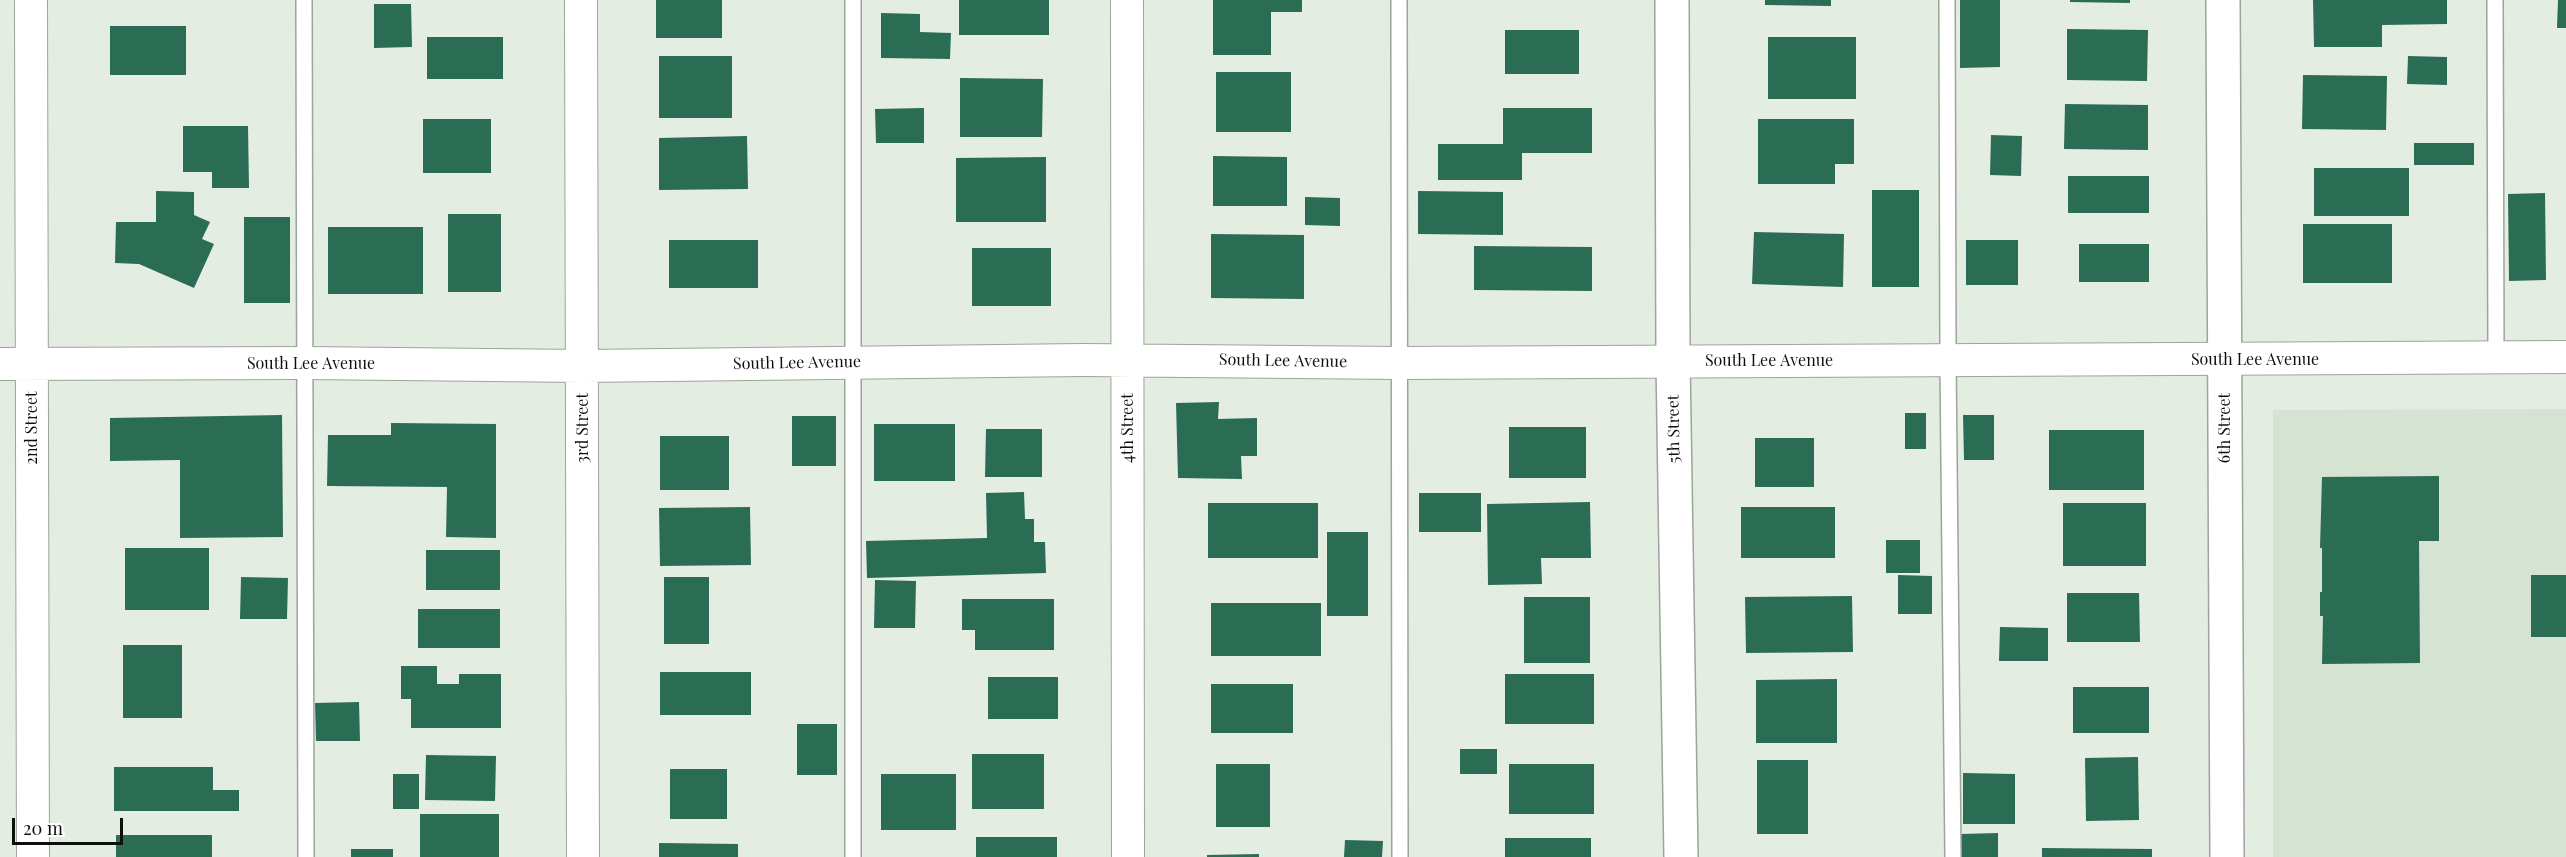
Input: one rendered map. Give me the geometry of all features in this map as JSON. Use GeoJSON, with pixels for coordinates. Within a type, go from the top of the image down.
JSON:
{"type":"FeatureCollection","features":[{"type":"Feature","properties":{"kind":"street","name":"2nd Street"},"geometry":{"type":"LineString","coordinates":[[31,0],[33,857]]}},
{"type":"Feature","properties":{"kind":"street","name":"3rd Street"},"geometry":{"type":"LineString","coordinates":[[581,0],[583,857]]}},
{"type":"Feature","properties":{"kind":"street","name":"4th Street"},"geometry":{"type":"LineString","coordinates":[[1127,0],[1128,857]]}},
{"type":"Feature","properties":{"kind":"street","name":"5th Street"},"geometry":{"type":"LineString","coordinates":[[1672,0],[1673,361],[1682,857]]}},
{"type":"Feature","properties":{"kind":"street","name":"6th Street"},"geometry":{"type":"LineString","coordinates":[[2223,0],[2228,857]]}},
{"type":"Feature","properties":{"kind":"street","name":"South Lee Avenue"},"geometry":{"type":"LineString","coordinates":[[0,364],[305,363],[583,366],[1128,360],[1398,363],[2566,357]]}},
{"type":"Feature","properties":{"kind":"lane"},"geometry":{"type":"LineString","coordinates":[[304,0],[306,857]]}},
{"type":"Feature","properties":{"kind":"lane"},"geometry":{"type":"LineString","coordinates":[[853,0],[853,857]]}},
{"type":"Feature","properties":{"kind":"lane"},"geometry":{"type":"LineString","coordinates":[[1399,0],[1400,857]]}},
{"type":"Feature","properties":{"kind":"lane"},"geometry":{"type":"LineString","coordinates":[[1947,0],[1947,360],[1953,857]]}},
{"type":"Feature","properties":{"kind":"lane"},"geometry":{"type":"LineString","coordinates":[[2495,0],[2496,357]]}},
{"type":"Feature","properties":{"kind":"shaded area"},"geometry":{"type":"Polygon","coordinates":[[[2566,409],[2566,857],[2273,857],[2273,410],[2566,409]]]}},
{"type":"Feature","properties":{"kind":"building"},"geometry":{"type":"Polygon","coordinates":[[[656,0],[722,0],[722,38],[656,38],[656,0]]]}},
{"type":"Feature","properties":{"kind":"building"},"geometry":{"type":"Polygon","coordinates":[[[959,0],[1049,0],[1049,35],[959,35],[959,0]]]}},
{"type":"Feature","properties":{"kind":"building"},"geometry":{"type":"Polygon","coordinates":[[[1213,0],[1302,0],[1302,12],[1271,12],[1271,55],[1213,55],[1213,0]]]}},
{"type":"Feature","properties":{"kind":"building"},"geometry":{"type":"Polygon","coordinates":[[[1765,0],[1831,0],[1831,6],[1765,5],[1765,0]]]}},
{"type":"Feature","properties":{"kind":"building"},"geometry":{"type":"Polygon","coordinates":[[[1960,0],[2000,0],[2000,67],[1960,68],[1960,0]]]}},
{"type":"Feature","properties":{"kind":"building"},"geometry":{"type":"Polygon","coordinates":[[[2070,0],[2130,0],[2130,3],[2070,2],[2070,0]]]}},
{"type":"Feature","properties":{"kind":"building"},"geometry":{"type":"Polygon","coordinates":[[[2313,0],[2447,0],[2447,24],[2382,25],[2382,47],[2314,47],[2313,0]]]}},
{"type":"Feature","properties":{"kind":"building"},"geometry":{"type":"Polygon","coordinates":[[[2558,0],[2566,0],[2566,28],[2557,28],[2558,0]]]}},
{"type":"Feature","properties":{"kind":"building"},"geometry":{"type":"Polygon","coordinates":[[[374,4],[411,4],[412,47],[374,48],[374,4]]]}},
{"type":"Feature","properties":{"kind":"building"},"geometry":{"type":"Polygon","coordinates":[[[881,13],[920,14],[920,32],[951,33],[950,59],[881,58],[881,13]]]}},
{"type":"Feature","properties":{"kind":"building"},"geometry":{"type":"Polygon","coordinates":[[[110,26],[186,26],[186,75],[110,75],[110,26]]]}},
{"type":"Feature","properties":{"kind":"building"},"geometry":{"type":"Polygon","coordinates":[[[2067,29],[2148,30],[2147,81],[2067,80],[2067,29]]]}},
{"type":"Feature","properties":{"kind":"building"},"geometry":{"type":"Polygon","coordinates":[[[1505,30],[1579,30],[1579,74],[1505,74],[1505,30]]]}},
{"type":"Feature","properties":{"kind":"building"},"geometry":{"type":"Polygon","coordinates":[[[427,37],[503,37],[503,79],[427,79],[427,37]]]}},
{"type":"Feature","properties":{"kind":"building"},"geometry":{"type":"Polygon","coordinates":[[[1768,37],[1856,37],[1856,99],[1768,99],[1768,37]]]}},
{"type":"Feature","properties":{"kind":"building"},"geometry":{"type":"Polygon","coordinates":[[[659,56],[732,56],[732,118],[659,118],[659,56]]]}},
{"type":"Feature","properties":{"kind":"building"},"geometry":{"type":"Polygon","coordinates":[[[2408,56],[2447,57],[2447,85],[2407,84],[2408,56]]]}},
{"type":"Feature","properties":{"kind":"building"},"geometry":{"type":"Polygon","coordinates":[[[1216,72],[1291,72],[1291,132],[1216,132],[1216,72]]]}},
{"type":"Feature","properties":{"kind":"building"},"geometry":{"type":"Polygon","coordinates":[[[2303,75],[2387,76],[2386,130],[2302,129],[2303,75]]]}},
{"type":"Feature","properties":{"kind":"building"},"geometry":{"type":"Polygon","coordinates":[[[960,78],[1043,79],[1042,137],[960,137],[960,78]]]}},
{"type":"Feature","properties":{"kind":"building"},"geometry":{"type":"Polygon","coordinates":[[[2065,104],[2148,105],[2148,150],[2064,149],[2065,104]]]}},
{"type":"Feature","properties":{"kind":"building"},"geometry":{"type":"Polygon","coordinates":[[[924,108],[924,143],[876,143],[875,109],[924,108]]]}},
{"type":"Feature","properties":{"kind":"building"},"geometry":{"type":"Polygon","coordinates":[[[1503,108],[1592,108],[1592,153],[1522,153],[1522,180],[1438,180],[1438,144],[1503,144],[1503,108]]]}},
{"type":"Feature","properties":{"kind":"building"},"geometry":{"type":"Polygon","coordinates":[[[423,119],[491,119],[491,173],[423,173],[423,119]]]}},
{"type":"Feature","properties":{"kind":"building"},"geometry":{"type":"Polygon","coordinates":[[[1758,119],[1854,119],[1854,164],[1835,164],[1835,184],[1758,184],[1758,119]]]}},
{"type":"Feature","properties":{"kind":"building"},"geometry":{"type":"Polygon","coordinates":[[[183,126],[248,126],[249,188],[212,188],[212,172],[183,172],[183,126]]]}},
{"type":"Feature","properties":{"kind":"building"},"geometry":{"type":"Polygon","coordinates":[[[1991,135],[2022,136],[2021,176],[1990,175],[1991,135]]]}},
{"type":"Feature","properties":{"kind":"building"},"geometry":{"type":"Polygon","coordinates":[[[747,136],[748,189],[659,190],[659,138],[747,136]]]}},
{"type":"Feature","properties":{"kind":"building"},"geometry":{"type":"Polygon","coordinates":[[[2414,143],[2474,143],[2474,165],[2414,165],[2414,143]]]}},
{"type":"Feature","properties":{"kind":"building"},"geometry":{"type":"Polygon","coordinates":[[[1213,156],[1287,157],[1287,206],[1213,206],[1213,156]]]}},
{"type":"Feature","properties":{"kind":"building"},"geometry":{"type":"Polygon","coordinates":[[[1046,157],[1046,222],[956,222],[956,158],[1046,157]]]}},
{"type":"Feature","properties":{"kind":"building"},"geometry":{"type":"Polygon","coordinates":[[[2314,168],[2409,168],[2409,216],[2314,216],[2314,168]]]}},
{"type":"Feature","properties":{"kind":"building"},"geometry":{"type":"Polygon","coordinates":[[[2068,176],[2149,176],[2149,213],[2068,213],[2068,176]]]}},
{"type":"Feature","properties":{"kind":"building"},"geometry":{"type":"Polygon","coordinates":[[[1872,190],[1919,190],[1919,287],[1872,287],[1872,190]]]}},
{"type":"Feature","properties":{"kind":"building"},"geometry":{"type":"Polygon","coordinates":[[[156,191],[194,192],[194,215],[210,222],[202,239],[214,244],[194,288],[139,264],[115,263],[116,222],[156,222],[156,191]]]}},
{"type":"Feature","properties":{"kind":"building"},"geometry":{"type":"Polygon","coordinates":[[[1418,191],[1503,192],[1503,235],[1418,234],[1418,191]]]}},
{"type":"Feature","properties":{"kind":"building"},"geometry":{"type":"Polygon","coordinates":[[[2545,193],[2546,280],[2509,281],[2508,194],[2545,193]]]}},
{"type":"Feature","properties":{"kind":"building"},"geometry":{"type":"Polygon","coordinates":[[[1305,197],[1340,198],[1340,226],[1305,225],[1305,197]]]}},
{"type":"Feature","properties":{"kind":"building"},"geometry":{"type":"Polygon","coordinates":[[[448,214],[501,214],[501,292],[448,292],[448,214]]]}},
{"type":"Feature","properties":{"kind":"building"},"geometry":{"type":"Polygon","coordinates":[[[244,217],[290,217],[290,303],[244,303],[244,217]]]}},
{"type":"Feature","properties":{"kind":"building"},"geometry":{"type":"Polygon","coordinates":[[[2303,224],[2392,224],[2392,283],[2303,283],[2303,224]]]}},
{"type":"Feature","properties":{"kind":"building"},"geometry":{"type":"Polygon","coordinates":[[[328,227],[423,227],[423,294],[328,294],[328,227]]]}},
{"type":"Feature","properties":{"kind":"building"},"geometry":{"type":"Polygon","coordinates":[[[1754,232],[1844,234],[1843,287],[1752,284],[1754,232]]]}},
{"type":"Feature","properties":{"kind":"building"},"geometry":{"type":"Polygon","coordinates":[[[1211,234],[1304,235],[1304,299],[1211,298],[1211,234]]]}},
{"type":"Feature","properties":{"kind":"building"},"geometry":{"type":"Polygon","coordinates":[[[669,240],[758,240],[758,288],[669,288],[669,240]]]}},
{"type":"Feature","properties":{"kind":"building"},"geometry":{"type":"Polygon","coordinates":[[[1966,240],[2018,240],[2018,285],[1966,285],[1966,240]]]}},
{"type":"Feature","properties":{"kind":"building"},"geometry":{"type":"Polygon","coordinates":[[[2079,244],[2149,244],[2149,282],[2079,282],[2079,244]]]}},
{"type":"Feature","properties":{"kind":"building"},"geometry":{"type":"Polygon","coordinates":[[[1474,246],[1592,247],[1592,291],[1474,290],[1474,246]]]}},
{"type":"Feature","properties":{"kind":"building"},"geometry":{"type":"Polygon","coordinates":[[[972,248],[1051,248],[1051,306],[972,306],[972,248]]]}},
{"type":"Feature","properties":{"kind":"building"},"geometry":{"type":"Polygon","coordinates":[[[1219,402],[1218,419],[1257,418],[1257,456],[1241,456],[1242,479],[1178,478],[1176,403],[1219,402]]]}},
{"type":"Feature","properties":{"kind":"building"},"geometry":{"type":"Polygon","coordinates":[[[1905,413],[1926,413],[1926,449],[1905,449],[1905,413]]]}},
{"type":"Feature","properties":{"kind":"building"},"geometry":{"type":"Polygon","coordinates":[[[282,415],[283,537],[180,538],[180,460],[110,461],[110,418],[282,415]]]}},
{"type":"Feature","properties":{"kind":"building"},"geometry":{"type":"Polygon","coordinates":[[[1963,415],[1994,415],[1994,460],[1964,460],[1963,415]]]}},
{"type":"Feature","properties":{"kind":"building"},"geometry":{"type":"Polygon","coordinates":[[[792,416],[836,416],[836,466],[792,466],[792,416]]]}},
{"type":"Feature","properties":{"kind":"building"},"geometry":{"type":"Polygon","coordinates":[[[391,423],[496,424],[496,538],[446,537],[447,487],[327,486],[328,435],[391,435],[391,423]]]}},
{"type":"Feature","properties":{"kind":"building"},"geometry":{"type":"Polygon","coordinates":[[[874,424],[955,424],[955,481],[874,481],[874,424]]]}},
{"type":"Feature","properties":{"kind":"building"},"geometry":{"type":"Polygon","coordinates":[[[1509,427],[1586,427],[1586,478],[1509,478],[1509,427]]]}},
{"type":"Feature","properties":{"kind":"building"},"geometry":{"type":"Polygon","coordinates":[[[986,429],[1042,429],[1042,477],[985,477],[986,429]]]}},
{"type":"Feature","properties":{"kind":"building"},"geometry":{"type":"Polygon","coordinates":[[[2049,430],[2144,430],[2144,490],[2049,490],[2049,430]]]}},
{"type":"Feature","properties":{"kind":"building"},"geometry":{"type":"Polygon","coordinates":[[[660,436],[729,436],[729,490],[660,490],[660,436]]]}},
{"type":"Feature","properties":{"kind":"building"},"geometry":{"type":"Polygon","coordinates":[[[1755,438],[1814,438],[1814,487],[1755,487],[1755,438]]]}},
{"type":"Feature","properties":{"kind":"building"},"geometry":{"type":"Polygon","coordinates":[[[2439,476],[2439,541],[2419,541],[2420,663],[2322,664],[2323,616],[2320,616],[2320,592],[2322,592],[2322,548],[2320,548],[2322,477],[2439,476]]]}},
{"type":"Feature","properties":{"kind":"building"},"geometry":{"type":"Polygon","coordinates":[[[1024,492],[1025,519],[1034,519],[1034,542],[1045,542],[1046,573],[867,578],[866,541],[987,538],[986,493],[1024,492]]]}},
{"type":"Feature","properties":{"kind":"building"},"geometry":{"type":"Polygon","coordinates":[[[1419,493],[1481,493],[1481,532],[1419,532],[1419,493]]]}},
{"type":"Feature","properties":{"kind":"building"},"geometry":{"type":"Polygon","coordinates":[[[1590,502],[1591,558],[1541,558],[1542,584],[1488,585],[1487,504],[1590,502]]]}},
{"type":"Feature","properties":{"kind":"building"},"geometry":{"type":"Polygon","coordinates":[[[1208,503],[1318,503],[1318,558],[1208,558],[1208,503]]]}},
{"type":"Feature","properties":{"kind":"building"},"geometry":{"type":"Polygon","coordinates":[[[2063,503],[2146,503],[2146,566],[2063,566],[2063,503]]]}},
{"type":"Feature","properties":{"kind":"building"},"geometry":{"type":"Polygon","coordinates":[[[750,507],[751,565],[660,566],[659,508],[750,507]]]}},
{"type":"Feature","properties":{"kind":"building"},"geometry":{"type":"Polygon","coordinates":[[[1741,507],[1835,507],[1835,558],[1741,558],[1741,507]]]}},
{"type":"Feature","properties":{"kind":"building"},"geometry":{"type":"Polygon","coordinates":[[[1327,532],[1368,532],[1368,616],[1327,616],[1327,532]]]}},
{"type":"Feature","properties":{"kind":"building"},"geometry":{"type":"Polygon","coordinates":[[[1886,540],[1920,540],[1920,573],[1886,573],[1886,540]]]}},
{"type":"Feature","properties":{"kind":"building"},"geometry":{"type":"Polygon","coordinates":[[[125,548],[209,548],[209,610],[125,610],[125,548]]]}},
{"type":"Feature","properties":{"kind":"building"},"geometry":{"type":"Polygon","coordinates":[[[426,550],[500,550],[500,590],[426,590],[426,550]]]}},
{"type":"Feature","properties":{"kind":"building"},"geometry":{"type":"Polygon","coordinates":[[[1898,575],[1932,576],[1932,614],[1898,614],[1898,575]]]}},
{"type":"Feature","properties":{"kind":"building"},"geometry":{"type":"Polygon","coordinates":[[[2531,575],[2566,575],[2566,637],[2531,637],[2531,575]]]}},
{"type":"Feature","properties":{"kind":"building"},"geometry":{"type":"Polygon","coordinates":[[[241,577],[288,578],[287,619],[240,619],[241,577]]]}},
{"type":"Feature","properties":{"kind":"building"},"geometry":{"type":"Polygon","coordinates":[[[664,577],[709,577],[709,644],[664,644],[664,577]]]}},
{"type":"Feature","properties":{"kind":"building"},"geometry":{"type":"Polygon","coordinates":[[[875,580],[916,581],[915,628],[874,628],[875,580]]]}},
{"type":"Feature","properties":{"kind":"building"},"geometry":{"type":"Polygon","coordinates":[[[2067,593],[2139,593],[2140,642],[2067,642],[2067,593]]]}},
{"type":"Feature","properties":{"kind":"building"},"geometry":{"type":"Polygon","coordinates":[[[1852,596],[1853,652],[1746,653],[1745,597],[1852,596]]]}},
{"type":"Feature","properties":{"kind":"building"},"geometry":{"type":"Polygon","coordinates":[[[1524,597],[1590,597],[1590,663],[1524,663],[1524,597]]]}},
{"type":"Feature","properties":{"kind":"building"},"geometry":{"type":"Polygon","coordinates":[[[962,599],[1054,599],[1054,650],[975,650],[975,630],[962,630],[962,599]]]}},
{"type":"Feature","properties":{"kind":"building"},"geometry":{"type":"Polygon","coordinates":[[[1211,603],[1321,603],[1321,656],[1211,656],[1211,603]]]}},
{"type":"Feature","properties":{"kind":"building"},"geometry":{"type":"Polygon","coordinates":[[[418,609],[500,609],[500,648],[418,648],[418,609]]]}},
{"type":"Feature","properties":{"kind":"building"},"geometry":{"type":"Polygon","coordinates":[[[2000,627],[2048,628],[2048,661],[1999,661],[2000,627]]]}},
{"type":"Feature","properties":{"kind":"building"},"geometry":{"type":"Polygon","coordinates":[[[123,645],[182,645],[182,718],[123,718],[123,645]]]}},
{"type":"Feature","properties":{"kind":"building"},"geometry":{"type":"Polygon","coordinates":[[[401,666],[437,666],[437,684],[459,684],[459,674],[501,674],[501,728],[411,728],[411,699],[401,699],[401,666]]]}},
{"type":"Feature","properties":{"kind":"building"},"geometry":{"type":"Polygon","coordinates":[[[660,672],[751,672],[751,715],[660,715],[660,672]]]}},
{"type":"Feature","properties":{"kind":"building"},"geometry":{"type":"Polygon","coordinates":[[[1505,674],[1594,674],[1594,724],[1505,724],[1505,674]]]}},
{"type":"Feature","properties":{"kind":"building"},"geometry":{"type":"Polygon","coordinates":[[[988,677],[1058,677],[1058,719],[988,719],[988,677]]]}},
{"type":"Feature","properties":{"kind":"building"},"geometry":{"type":"Polygon","coordinates":[[[1837,679],[1837,743],[1756,743],[1756,680],[1837,679]]]}},
{"type":"Feature","properties":{"kind":"building"},"geometry":{"type":"Polygon","coordinates":[[[1211,684],[1293,684],[1293,733],[1211,733],[1211,684]]]}},
{"type":"Feature","properties":{"kind":"building"},"geometry":{"type":"Polygon","coordinates":[[[2073,687],[2149,687],[2149,733],[2073,733],[2073,687]]]}},
{"type":"Feature","properties":{"kind":"building"},"geometry":{"type":"Polygon","coordinates":[[[359,702],[360,741],[316,741],[315,703],[359,702]]]}},
{"type":"Feature","properties":{"kind":"building"},"geometry":{"type":"Polygon","coordinates":[[[797,724],[837,724],[837,775],[797,775],[797,724]]]}},
{"type":"Feature","properties":{"kind":"building"},"geometry":{"type":"Polygon","coordinates":[[[1460,749],[1497,749],[1497,774],[1460,774],[1460,749]]]}},
{"type":"Feature","properties":{"kind":"building"},"geometry":{"type":"Polygon","coordinates":[[[972,754],[1044,754],[1044,809],[972,809],[972,754]]]}},
{"type":"Feature","properties":{"kind":"building"},"geometry":{"type":"Polygon","coordinates":[[[426,755],[496,756],[495,801],[425,800],[426,755]]]}},
{"type":"Feature","properties":{"kind":"building"},"geometry":{"type":"Polygon","coordinates":[[[2138,757],[2139,820],[2086,821],[2085,758],[2138,757]]]}},
{"type":"Feature","properties":{"kind":"building"},"geometry":{"type":"Polygon","coordinates":[[[1757,760],[1808,760],[1808,834],[1757,834],[1757,760]]]}},
{"type":"Feature","properties":{"kind":"building"},"geometry":{"type":"Polygon","coordinates":[[[1216,764],[1270,764],[1270,827],[1216,827],[1216,764]]]}},
{"type":"Feature","properties":{"kind":"building"},"geometry":{"type":"Polygon","coordinates":[[[1509,764],[1594,764],[1594,814],[1509,814],[1509,764]]]}},
{"type":"Feature","properties":{"kind":"building"},"geometry":{"type":"Polygon","coordinates":[[[114,767],[213,767],[213,790],[239,790],[239,811],[114,811],[114,767]]]}},
{"type":"Feature","properties":{"kind":"building"},"geometry":{"type":"Polygon","coordinates":[[[670,769],[727,769],[727,819],[670,819],[670,769]]]}},
{"type":"Feature","properties":{"kind":"building"},"geometry":{"type":"Polygon","coordinates":[[[1963,773],[2015,774],[2015,824],[1963,824],[1963,773]]]}},
{"type":"Feature","properties":{"kind":"building"},"geometry":{"type":"Polygon","coordinates":[[[393,774],[419,774],[419,809],[393,809],[393,774]]]}},
{"type":"Feature","properties":{"kind":"building"},"geometry":{"type":"Polygon","coordinates":[[[881,774],[956,774],[956,830],[881,830],[881,774]]]}},
{"type":"Feature","properties":{"kind":"building"},"geometry":{"type":"Polygon","coordinates":[[[420,814],[499,814],[499,857],[420,857],[420,814]]]}},
{"type":"Feature","properties":{"kind":"building"},"geometry":{"type":"Polygon","coordinates":[[[1998,833],[1998,857],[1961,857],[1961,834],[1998,833]]]}},
{"type":"Feature","properties":{"kind":"building"},"geometry":{"type":"Polygon","coordinates":[[[116,835],[212,835],[212,857],[116,857],[116,835]]]}},
{"type":"Feature","properties":{"kind":"building"},"geometry":{"type":"Polygon","coordinates":[[[976,837],[1057,837],[1057,857],[976,857],[976,837]]]}},
{"type":"Feature","properties":{"kind":"building"},"geometry":{"type":"Polygon","coordinates":[[[1505,838],[1591,838],[1591,857],[1505,857],[1505,838]]]}},
{"type":"Feature","properties":{"kind":"building"},"geometry":{"type":"Polygon","coordinates":[[[1345,840],[1383,841],[1382,857],[1344,857],[1345,840]]]}},
{"type":"Feature","properties":{"kind":"building"},"geometry":{"type":"Polygon","coordinates":[[[659,843],[738,844],[738,857],[659,857],[659,843]]]}},
{"type":"Feature","properties":{"kind":"building"},"geometry":{"type":"Polygon","coordinates":[[[2042,848],[2152,849],[2152,857],[2042,857],[2042,848]]]}},
{"type":"Feature","properties":{"kind":"building"},"geometry":{"type":"Polygon","coordinates":[[[351,849],[393,849],[393,857],[351,857],[351,849]]]}},
{"type":"Feature","properties":{"kind":"building"},"geometry":{"type":"Polygon","coordinates":[[[1259,854],[1259,857],[1207,857],[1207,855],[1259,854]]]}}]}
